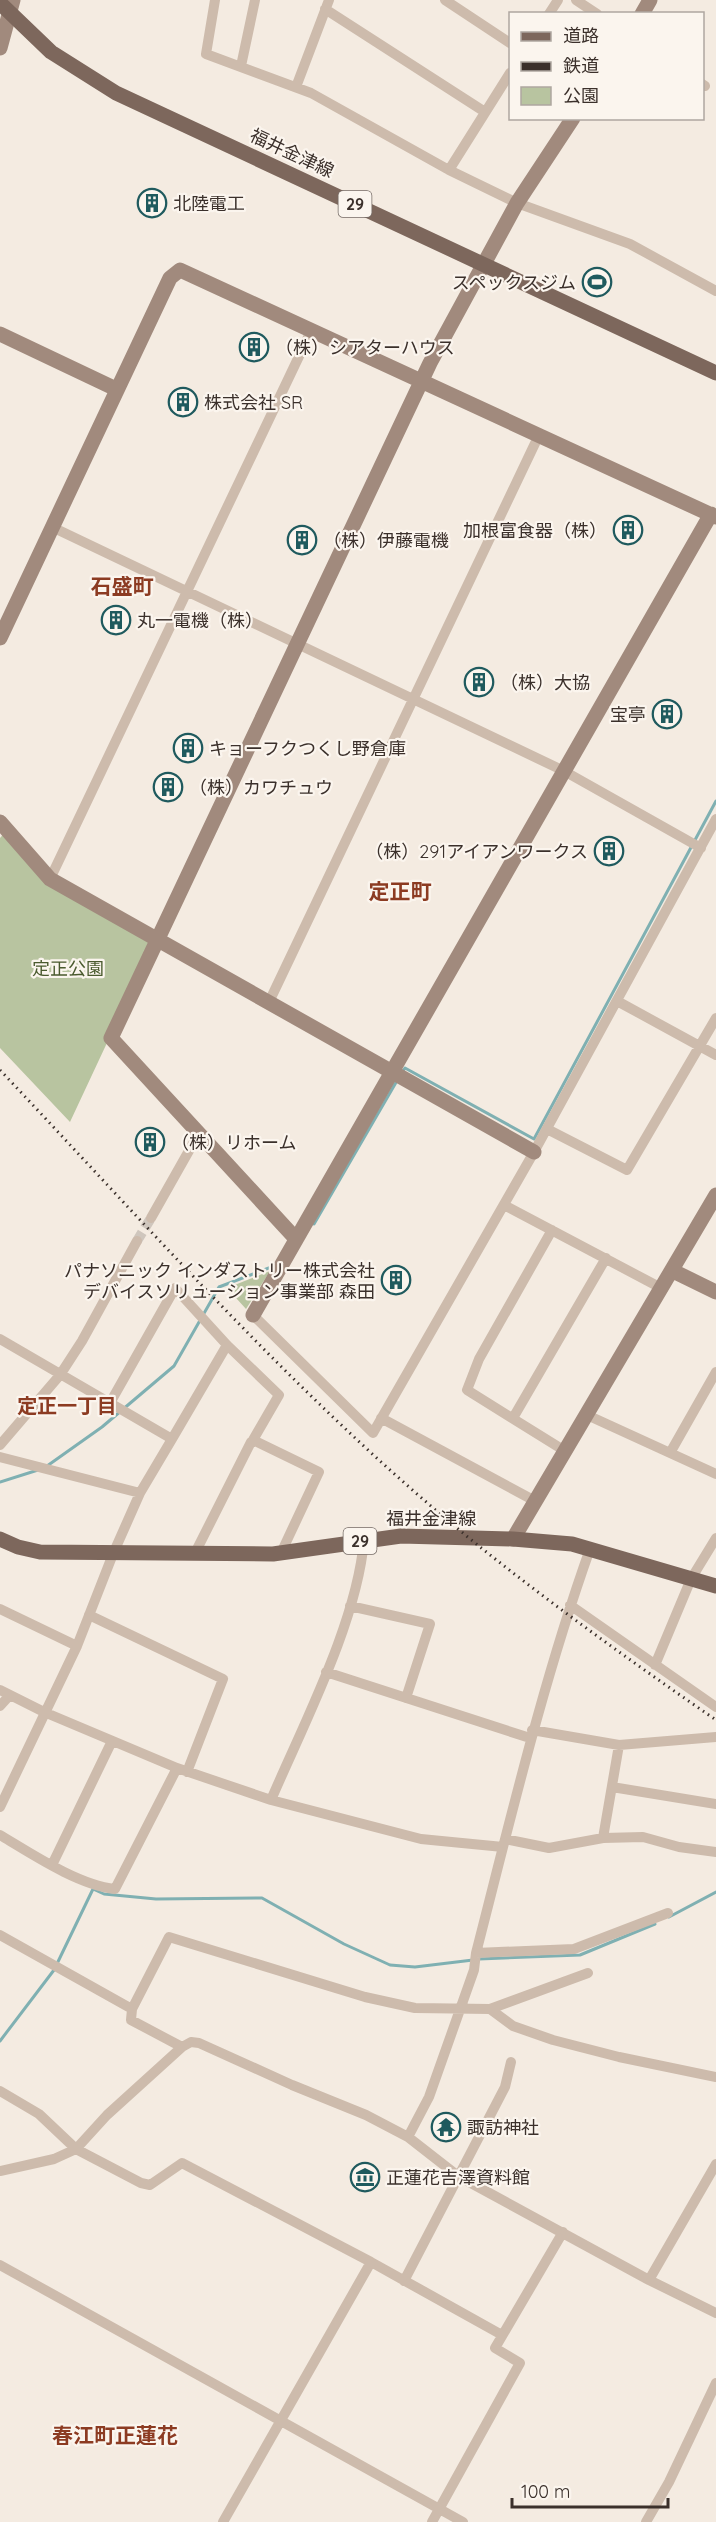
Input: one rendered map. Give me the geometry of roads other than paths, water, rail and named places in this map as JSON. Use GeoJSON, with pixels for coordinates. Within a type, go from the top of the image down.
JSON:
{"type":"FeatureCollection","features":[{"type":"Feature","properties":{"kind":"main road","name":"福井金津線"},"geometry":{"type":"LineString","coordinates":[[7,5],[51,52],[116,93],[715,370]]}},
{"type":"Feature","properties":{"kind":"main road","name":"福井金津線"},"geometry":{"type":"LineString","coordinates":[[0,1539],[18,1547],[40,1552],[194,1555],[282,1553],[364,1540],[423,1535],[513,1539],[556,1542],[591,1549],[716,1586]]}},
{"type":"Feature","properties":{"kind":"street"},"geometry":{"type":"LineString","coordinates":[[215,0],[206,54],[296,87],[449,170],[518,203],[630,244],[716,291]]}},
{"type":"Feature","properties":{"kind":"street"},"geometry":{"type":"LineString","coordinates":[[242,66],[255,0]]}},
{"type":"Feature","properties":{"kind":"street"},"geometry":{"type":"LineString","coordinates":[[445,0],[509,42]]}},
{"type":"Feature","properties":{"kind":"street"},"geometry":{"type":"LineString","coordinates":[[576,0],[594,12]]}},
{"type":"Feature","properties":{"kind":"street"},"geometry":{"type":"LineString","coordinates":[[0,48],[7,5]]}},
{"type":"Feature","properties":{"kind":"street"},"geometry":{"type":"LineString","coordinates":[[296,87],[327,5],[485,112]]}},
{"type":"Feature","properties":{"kind":"street"},"geometry":{"type":"LineString","coordinates":[[449,170],[509,75]]}},
{"type":"Feature","properties":{"kind":"street"},"geometry":{"type":"LineString","coordinates":[[296,1239],[111,1038],[156,938],[422,380],[518,203],[572,120]]}},
{"type":"Feature","properties":{"kind":"street"},"geometry":{"type":"LineString","coordinates":[[0,638],[170,278],[180,270],[714,515],[564,771],[253,1315],[373,1432],[547,1129],[716,819]]}},
{"type":"Feature","properties":{"kind":"street"},"geometry":{"type":"LineString","coordinates":[[51,879],[312,329]]}},
{"type":"Feature","properties":{"kind":"street"},"geometry":{"type":"LineString","coordinates":[[0,334],[116,389]]}},
{"type":"Feature","properties":{"kind":"street"},"geometry":{"type":"LineString","coordinates":[[269,1002],[539,435]]}},
{"type":"Feature","properties":{"kind":"street"},"geometry":{"type":"LineString","coordinates":[[52,527],[564,771],[701,848]]}},
{"type":"Feature","properties":{"kind":"street"},"geometry":{"type":"LineString","coordinates":[[2,827],[51,879],[534,1152]]}},
{"type":"Feature","properties":{"kind":"street"},"geometry":{"type":"LineString","coordinates":[[617,1001],[716,1055]]}},
{"type":"Feature","properties":{"kind":"street"},"geometry":{"type":"LineString","coordinates":[[547,1129],[627,1170],[716,1018]]}},
{"type":"Feature","properties":{"kind":"street"},"geometry":{"type":"LineString","coordinates":[[151,1218],[199,1133]]}},
{"type":"Feature","properties":{"kind":"street"},"geometry":{"type":"LineString","coordinates":[[513,1539],[716,1195]]}},
{"type":"Feature","properties":{"kind":"street"},"geometry":{"type":"LineString","coordinates":[[504,1205],[663,1288]]}},
{"type":"Feature","properties":{"kind":"street"},"geometry":{"type":"LineString","coordinates":[[552,1230],[479,1359],[467,1390],[566,1451]]}},
{"type":"Feature","properties":{"kind":"street"},"geometry":{"type":"LineString","coordinates":[[0,1445],[60,1375],[82,1341],[136,1241]]}},
{"type":"Feature","properties":{"kind":"street"},"geometry":{"type":"LineString","coordinates":[[513,1418],[606,1258]]}},
{"type":"Feature","properties":{"kind":"street"},"geometry":{"type":"LineString","coordinates":[[673,1271],[716,1292]]}},
{"type":"Feature","properties":{"kind":"street"},"geometry":{"type":"LineString","coordinates":[[110,1403],[175,1288],[226,1345],[279,1395],[253,1440],[319,1472],[282,1553]]}},
{"type":"Feature","properties":{"kind":"street"},"geometry":{"type":"LineString","coordinates":[[0,1340],[172,1438]]}},
{"type":"Feature","properties":{"kind":"street"},"geometry":{"type":"LineString","coordinates":[[0,1807],[77,1646],[140,1493],[226,1345]]}},
{"type":"Feature","properties":{"kind":"street"},"geometry":{"type":"LineString","coordinates":[[670,1453],[716,1372]]}},
{"type":"Feature","properties":{"kind":"street"},"geometry":{"type":"LineString","coordinates":[[587,1415],[716,1474]]}},
{"type":"Feature","properties":{"kind":"street"},"geometry":{"type":"LineString","coordinates":[[381,1418],[535,1501]]}},
{"type":"Feature","properties":{"kind":"street"},"geometry":{"type":"LineString","coordinates":[[194,1555],[251,1442]]}},
{"type":"Feature","properties":{"kind":"street"},"geometry":{"type":"LineString","coordinates":[[0,1457],[140,1493]]}},
{"type":"Feature","properties":{"kind":"street"},"geometry":{"type":"LineString","coordinates":[[656,1665],[691,1578],[716,1538]]}},
{"type":"Feature","properties":{"kind":"street"},"geometry":{"type":"LineString","coordinates":[[271,1800],[326,1672],[350,1606],[361,1574],[364,1540]]}},
{"type":"Feature","properties":{"kind":"street"},"geometry":{"type":"LineString","coordinates":[[408,2138],[429,2097],[474,1970],[476,1953],[531,1734],[570,1605],[591,1549]]}},
{"type":"Feature","properties":{"kind":"street"},"geometry":{"type":"LineString","coordinates":[[570,1605],[656,1665],[715,1702]]}},
{"type":"Feature","properties":{"kind":"street"},"geometry":{"type":"LineString","coordinates":[[350,1606],[430,1624],[406,1698]]}},
{"type":"Feature","properties":{"kind":"street"},"geometry":{"type":"LineString","coordinates":[[0,1610],[77,1646]]}},
{"type":"Feature","properties":{"kind":"street"},"geometry":{"type":"LineString","coordinates":[[0,1835],[52,1865],[104,1888],[115,1889],[182,1770],[223,1679],[89,1615]]}},
{"type":"Feature","properties":{"kind":"street"},"geometry":{"type":"LineString","coordinates":[[326,1672],[531,1734],[619,1745],[716,1737]]}},
{"type":"Feature","properties":{"kind":"street"},"geometry":{"type":"LineString","coordinates":[[0,1706],[5,1693],[44,1712],[182,1770],[271,1800],[421,1839],[504,1843],[549,1848],[603,1838],[643,1838],[679,1847],[716,1852]]}},
{"type":"Feature","properties":{"kind":"street"},"geometry":{"type":"LineString","coordinates":[[52,1865],[112,1741]]}},
{"type":"Feature","properties":{"kind":"street"},"geometry":{"type":"LineString","coordinates":[[603,1838],[619,1745]]}},
{"type":"Feature","properties":{"kind":"street"},"geometry":{"type":"LineString","coordinates":[[612,1786],[716,1804]]}},
{"type":"Feature","properties":{"kind":"street"},"geometry":{"type":"LineString","coordinates":[[476,1953],[574,1949],[668,1913]]}},
{"type":"Feature","properties":{"kind":"street"},"geometry":{"type":"LineString","coordinates":[[0,1935],[132,2009]]}},
{"type":"Feature","properties":{"kind":"street"},"geometry":{"type":"LineString","coordinates":[[182,2047],[131,2020],[132,2009],[169,1937],[365,1998],[415,2008],[490,2009],[588,1973]]}},
{"type":"Feature","properties":{"kind":"street"},"geometry":{"type":"LineString","coordinates":[[490,2009],[513,2025],[552,2040],[619,2057],[716,2077]]}},
{"type":"Feature","properties":{"kind":"street"},"geometry":{"type":"LineString","coordinates":[[0,2171],[54,2159],[76,2149],[108,2115],[182,2047],[191,2042],[199,2043],[366,2115],[408,2138],[458,2176],[649,2280],[716,2313]]}},
{"type":"Feature","properties":{"kind":"street"},"geometry":{"type":"LineString","coordinates":[[404,2281],[505,2087],[511,2062]]}},
{"type":"Feature","properties":{"kind":"street"},"geometry":{"type":"LineString","coordinates":[[0,2091],[39,2114],[76,2149],[141,2183],[150,2185],[182,2163],[370,2262],[502,2335]]}},
{"type":"Feature","properties":{"kind":"street"},"geometry":{"type":"LineString","coordinates":[[649,2280],[716,2164]]}},
{"type":"Feature","properties":{"kind":"street"},"geometry":{"type":"LineString","coordinates":[[432,2522],[520,2363],[495,2348],[563,2232]]}},
{"type":"Feature","properties":{"kind":"street"},"geometry":{"type":"LineString","coordinates":[[224,2522],[370,2262]]}},
{"type":"Feature","properties":{"kind":"street"},"geometry":{"type":"LineString","coordinates":[[0,2265],[463,2522]]}},
{"type":"Feature","properties":{"kind":"street"},"geometry":{"type":"LineString","coordinates":[[646,2522],[669,2482],[716,2383]]}},
{"type":"Feature","properties":{"kind":"waterway"},"geometry":{"type":"LineString","coordinates":[[403,1071],[405,1068],[534,1139],[716,801]]}},
{"type":"Feature","properties":{"kind":"waterway"},"geometry":{"type":"LineString","coordinates":[[314,1224],[398,1079]]}},
{"type":"Feature","properties":{"kind":"waterway"},"geometry":{"type":"LineString","coordinates":[[47,1466],[102,1427],[174,1366],[219,1287],[274,1266]]}},
{"type":"Feature","properties":{"kind":"waterway"},"geometry":{"type":"LineString","coordinates":[[0,1482],[38,1470]]}},
{"type":"Feature","properties":{"kind":"waterway"},"geometry":{"type":"LineString","coordinates":[[0,2041],[54,1970],[93,1889],[104,1894],[156,1899],[262,1898],[344,1944],[390,1965],[415,1967],[473,1960]]}},
{"type":"Feature","properties":{"kind":"waterway"},"geometry":{"type":"LineString","coordinates":[[669,1917],[716,1892]]}},
{"type":"Feature","properties":{"kind":"waterway"},"geometry":{"type":"LineString","coordinates":[[479,1959],[580,1955],[655,1924]]}},
{"type":"Feature","properties":{"kind":"tunnel"},"geometry":{"type":"LineString","coordinates":[[137,1241],[151,1218]]}},
{"type":"Feature","properties":{"kind":"railway"},"geometry":{"type":"LineString","coordinates":[[0,1070],[227,1312],[285,1371],[406,1484],[529,1585],[716,1720]]}},
{"type":"Feature","properties":{"kind":"place","name":"北陸電工"},"geometry":{"type":"Point","coordinates":[152,203]}},
{"type":"Feature","properties":{"kind":"place","name":"スペックスジム"},"geometry":{"type":"Point","coordinates":[597,282]}},
{"type":"Feature","properties":{"kind":"place","name":"（株）シアターハウス"},"geometry":{"type":"Point","coordinates":[254,347]}},
{"type":"Feature","properties":{"kind":"place","name":"株式会社 SR"},"geometry":{"type":"Point","coordinates":[183,402]}},
{"type":"Feature","properties":{"kind":"place","name":"加根富食器（株）"},"geometry":{"type":"Point","coordinates":[628,530]}},
{"type":"Feature","properties":{"kind":"place","name":"（株）伊藤電機"},"geometry":{"type":"Point","coordinates":[302,540]}},
{"type":"Feature","properties":{"kind":"place","name":"丸一電機（株）"},"geometry":{"type":"Point","coordinates":[116,620]}},
{"type":"Feature","properties":{"kind":"place","name":"（株）大協"},"geometry":{"type":"Point","coordinates":[479,682]}},
{"type":"Feature","properties":{"kind":"place","name":"宝亭"},"geometry":{"type":"Point","coordinates":[667,714]}},
{"type":"Feature","properties":{"kind":"place","name":"キョーフクつくし野倉庫"},"geometry":{"type":"Point","coordinates":[188,748]}},
{"type":"Feature","properties":{"kind":"place","name":"（株）カワチュウ"},"geometry":{"type":"Point","coordinates":[168,787]}},
{"type":"Feature","properties":{"kind":"place","name":"（株）291アイアンワークス"},"geometry":{"type":"Point","coordinates":[609,851]}},
{"type":"Feature","properties":{"kind":"place","name":"（株）リホーム"},"geometry":{"type":"Point","coordinates":[150,1142]}},
{"type":"Feature","properties":{"kind":"place","name":"パナソニック インダストリー株式会社 デバイスソリューション事業部 森田"},"geometry":{"type":"Point","coordinates":[396,1280]}},
{"type":"Feature","properties":{"kind":"place","name":"諏訪神社"},"geometry":{"type":"Point","coordinates":[446,2127]}},
{"type":"Feature","properties":{"kind":"place","name":"正蓮花吉澤資料館"},"geometry":{"type":"Point","coordinates":[365,2177]}},
{"type":"Feature","properties":{"kind":"district","name":"石盛町"},"geometry":{"type":"Point","coordinates":[122,586]}},
{"type":"Feature","properties":{"kind":"district","name":"定正町"},"geometry":{"type":"Point","coordinates":[400,891]}},
{"type":"Feature","properties":{"kind":"district","name":"定正一丁目"},"geometry":{"type":"Point","coordinates":[67,1405]}},
{"type":"Feature","properties":{"kind":"district","name":"春江町正蓮花"},"geometry":{"type":"Point","coordinates":[115,2435]}},
{"type":"Feature","properties":{"kind":"park label","name":"定正公園"},"geometry":{"type":"Point","coordinates":[68,968]}}]}
